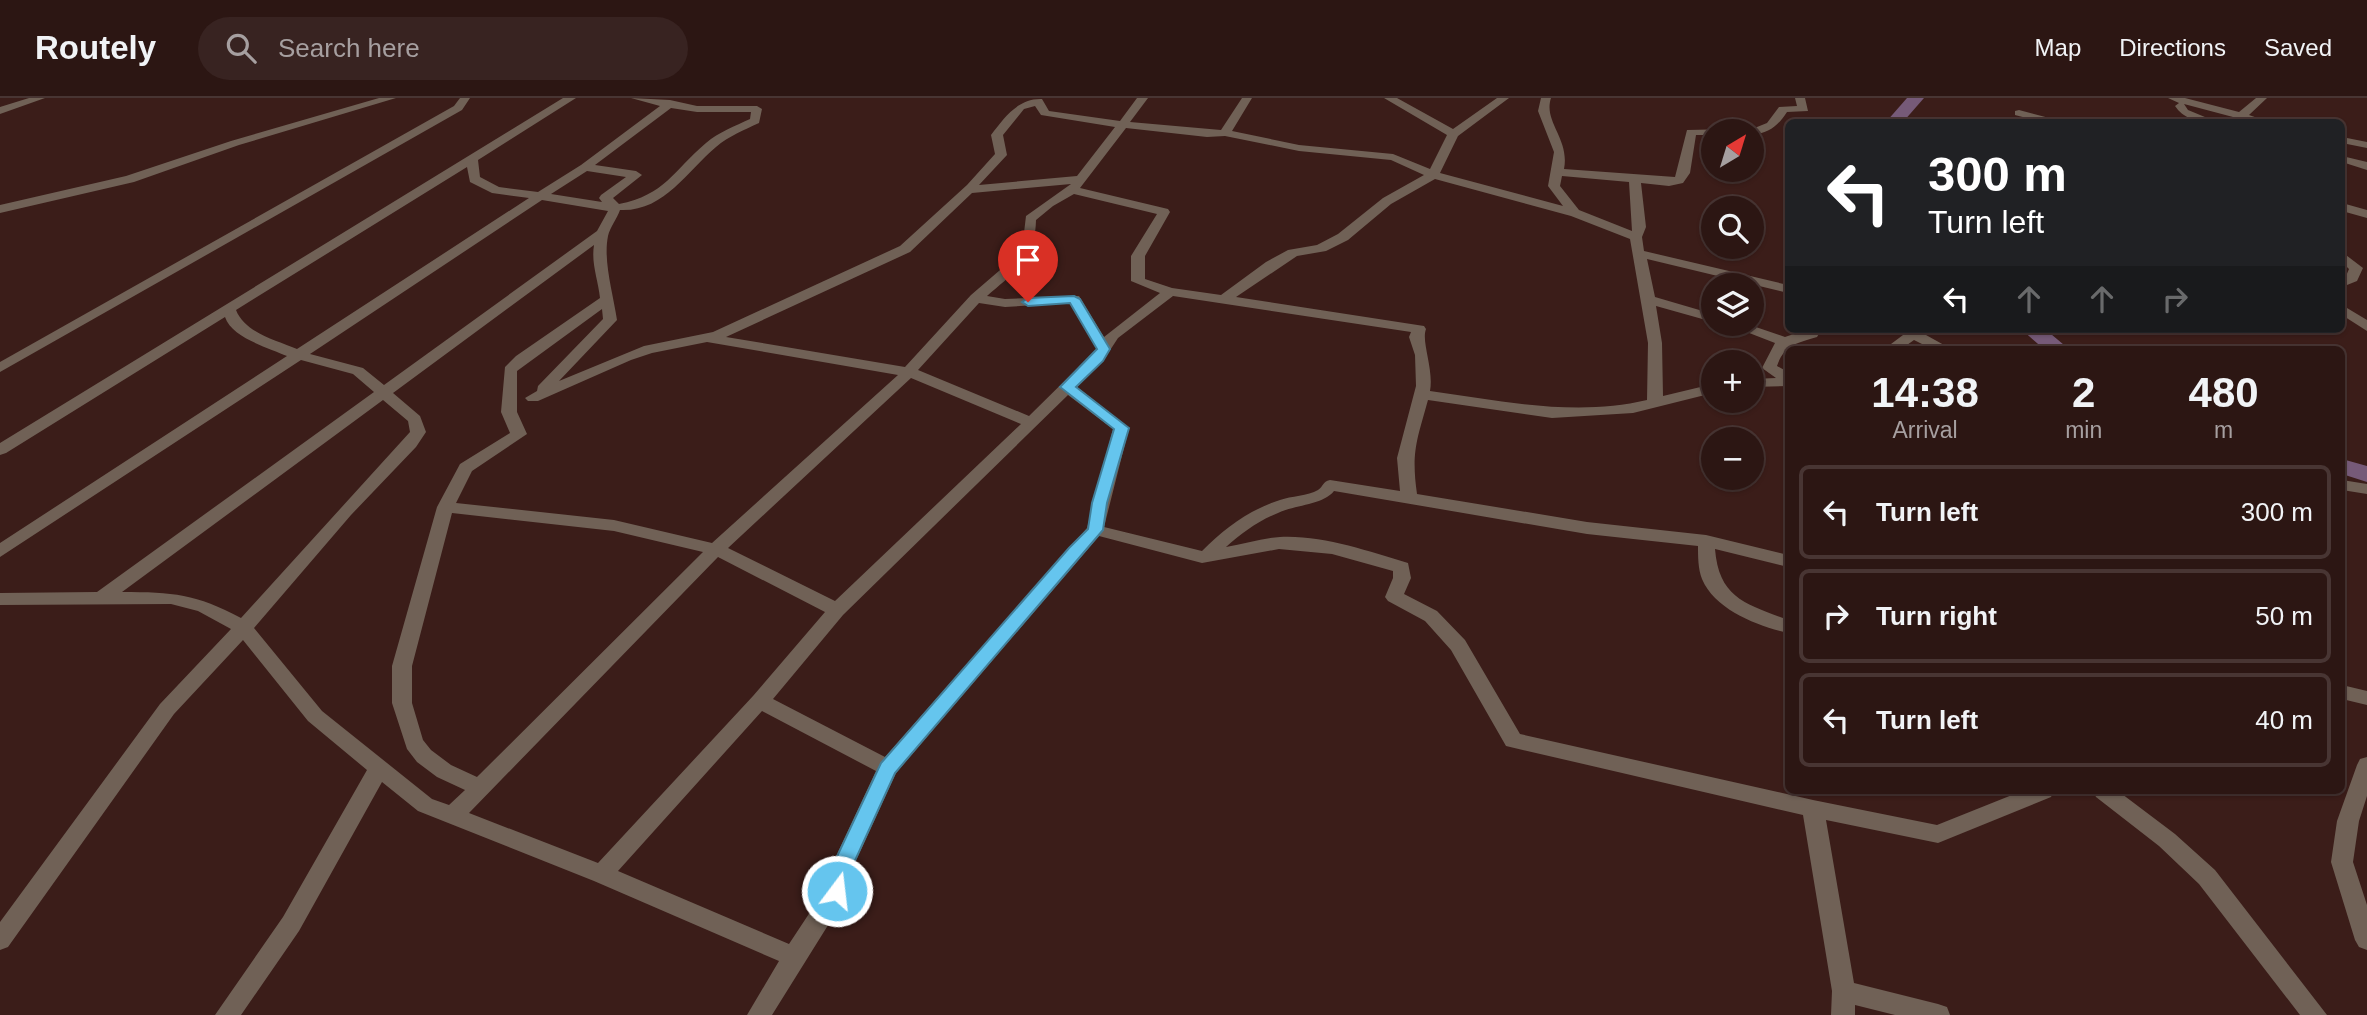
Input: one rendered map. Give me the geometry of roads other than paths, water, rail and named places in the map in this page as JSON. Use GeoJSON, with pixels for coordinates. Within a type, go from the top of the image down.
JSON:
{"type":"FeatureCollection","features":[{"type":"Feature","properties":{"kind":"street"},"geometry":{"type":"LineString","coordinates":[[0,111],[40,98]]}},
{"type":"Feature","properties":{"kind":"street"},"geometry":{"type":"LineString","coordinates":[[0,209],[130,179],[235,143],[391,98]]}},
{"type":"Feature","properties":{"kind":"street"},"geometry":{"type":"LineString","coordinates":[[0,368],[458,108],[465,98]]}},
{"type":"Feature","properties":{"kind":"street"},"geometry":{"type":"LineString","coordinates":[[0,450],[571,98]]}},
{"type":"Feature","properties":{"kind":"street"},"geometry":{"type":"LineString","coordinates":[[622,207],[634,208],[662,192],[711,145],[755,121],[757,108],[696,109],[666,100],[636,98]]}},
{"type":"Feature","properties":{"kind":"street"},"geometry":{"type":"LineString","coordinates":[[452,816],[716,549],[909,372],[976,298],[1020,260],[1029,241],[1031,219],[1077,184],[1143,98]]}},
{"type":"Feature","properties":{"kind":"street"},"geometry":{"type":"LineString","coordinates":[[1225,133],[1247,98]]}},
{"type":"Feature","properties":{"kind":"street"},"geometry":{"type":"LineString","coordinates":[[1389,98],[1453,134]]}},
{"type":"Feature","properties":{"kind":"street"},"geometry":{"type":"LineString","coordinates":[[1224,299],[1271,265],[1293,253],[1321,248],[1343,237],[1387,201],[1433,175],[1453,134],[1504,98]]}},
{"type":"Feature","properties":{"kind":"street"},"geometry":{"type":"LineString","coordinates":[[1546,98],[1543,104],[1544,114],[1560,149],[1553,186],[1575,213]]}},
{"type":"Feature","properties":{"kind":"street"},"geometry":{"type":"LineString","coordinates":[[1764,128],[1777,120],[1783,109],[1804,109],[1800,98]]}},
{"type":"Feature","properties":{"kind":"street"},"geometry":{"type":"LineString","coordinates":[[2171,98],[2234,119]]}},
{"type":"Feature","properties":{"kind":"street"},"geometry":{"type":"LineString","coordinates":[[2171,98],[2184,112],[2203,119]]}},
{"type":"Feature","properties":{"kind":"street"},"geometry":{"type":"LineString","coordinates":[[2238,119],[2262,98]]}},
{"type":"Feature","properties":{"kind":"street"},"geometry":{"type":"LineString","coordinates":[[0,551],[585,167],[666,100]]}},
{"type":"Feature","properties":{"kind":"street"},"geometry":{"type":"LineString","coordinates":[[509,412],[533,398],[626,357],[649,349],[709,338],[905,249],[969,190],[1000,155],[998,135],[1020,107],[1038,101],[1045,113],[1207,134],[1225,133],[1298,148],[1393,157],[1433,175],[1575,213],[1636,237]]}},
{"type":"Feature","properties":{"kind":"street"},"geometry":{"type":"LineString","coordinates":[[2019,113],[2042,119]]}},
{"type":"Feature","properties":{"kind":"street"},"geometry":{"type":"LineString","coordinates":[[1556,172],[1668,182],[1679,180],[1684,173],[1691,132],[1701,132]]}},
{"type":"Feature","properties":{"kind":"street"},"geometry":{"type":"LineString","coordinates":[[2345,141],[2367,145]]}},
{"type":"Feature","properties":{"kind":"street"},"geometry":{"type":"LineString","coordinates":[[472,159],[474,179],[496,190],[605,206]]}},
{"type":"Feature","properties":{"kind":"street"},"geometry":{"type":"LineString","coordinates":[[2345,160],[2367,166]]}},
{"type":"Feature","properties":{"kind":"street"},"geometry":{"type":"LineString","coordinates":[[533,398],[610,320],[604,274],[598,262],[602,233],[614,211],[613,205],[605,198],[636,175],[585,167]]}},
{"type":"Feature","properties":{"kind":"street"},"geometry":{"type":"LineString","coordinates":[[1635,178],[1640,227],[1636,237],[1655,343],[1655,403]]}},
{"type":"Feature","properties":{"kind":"street"},"geometry":{"type":"LineString","coordinates":[[969,190],[1077,184],[1164,212],[1138,256],[1139,281],[1170,292],[1419,329],[1416,337],[1422,350],[1424,395],[1405,459],[1409,496]]}},
{"type":"Feature","properties":{"kind":"street"},"geometry":{"type":"LineString","coordinates":[[2345,208],[2367,214]]}},
{"type":"Feature","properties":{"kind":"street"},"geometry":{"type":"LineString","coordinates":[[2345,208],[2367,220]]}},
{"type":"Feature","properties":{"kind":"street"},"geometry":{"type":"LineString","coordinates":[[100,599],[602,233]]}},
{"type":"Feature","properties":{"kind":"street"},"geometry":{"type":"LineString","coordinates":[[1638,253],[1785,288]]}},
{"type":"Feature","properties":{"kind":"street"},"geometry":{"type":"LineString","coordinates":[[2345,258],[2361,269],[2345,282]]}},
{"type":"Feature","properties":{"kind":"street"},"geometry":{"type":"LineString","coordinates":[[602,874],[760,701],[837,610],[1098,359],[1113,335],[1170,292]]}},
{"type":"Feature","properties":{"kind":"street"},"geometry":{"type":"LineString","coordinates":[[976,298],[1005,303],[1074,299],[1104,349]]}},
{"type":"Feature","properties":{"kind":"street"},"geometry":{"type":"LineString","coordinates":[[1647,299],[1701,315]]}},
{"type":"Feature","properties":{"kind":"street"},"geometry":{"type":"LineString","coordinates":[[479,787],[444,771],[424,756],[414,743],[402,703],[402,666],[445,507],[466,468],[519,434],[509,412],[510,370],[521,359],[606,300]]}},
{"type":"Feature","properties":{"kind":"street"},"geometry":{"type":"LineString","coordinates":[[0,940],[167,709],[345,511],[411,444],[418,432],[415,419],[382,394],[358,371],[298,355],[234,323],[229,309]]}},
{"type":"Feature","properties":{"kind":"street"},"geometry":{"type":"LineString","coordinates":[[2345,311],[2367,327]]}},
{"type":"Feature","properties":{"kind":"street"},"geometry":{"type":"LineString","coordinates":[[1764,333],[1784,343]]}},
{"type":"Feature","properties":{"kind":"street"},"geometry":{"type":"LineString","coordinates":[[1785,378],[1769,368],[1774,351],[1784,343],[1813,333]]}},
{"type":"Feature","properties":{"kind":"street"},"geometry":{"type":"LineString","coordinates":[[1894,346],[1906,333]]}},
{"type":"Feature","properties":{"kind":"street"},"geometry":{"type":"LineString","coordinates":[[1909,333],[1937,346]]}},
{"type":"Feature","properties":{"kind":"street"},"geometry":{"type":"LineString","coordinates":[[709,338],[909,372],[1030,422]]}},
{"type":"Feature","properties":{"kind":"street"},"geometry":{"type":"LineString","coordinates":[[1764,382],[1785,380]]}},
{"type":"Feature","properties":{"kind":"street"},"geometry":{"type":"LineString","coordinates":[[759,1015],[837,891],[842,867],[888,768],[1074,551],[1096,530],[1100,503],[1121,428],[1067,387]]}},
{"type":"Feature","properties":{"kind":"street"},"geometry":{"type":"LineString","coordinates":[[1424,395],[1552,413],[1633,408],[1701,392]]}},
{"type":"Feature","properties":{"kind":"street"},"geometry":{"type":"LineString","coordinates":[[1207,556],[1239,524],[1295,499],[1323,494],[1329,485],[1409,496],[1587,528],[1706,541],[1785,560]]}},
{"type":"Feature","properties":{"kind":"street"},"geometry":{"type":"LineString","coordinates":[[2345,485],[2367,489]]}},
{"type":"Feature","properties":{"kind":"street"},"geometry":{"type":"LineString","coordinates":[[445,507],[621,527],[678,538],[716,549],[837,610]]}},
{"type":"Feature","properties":{"kind":"street"},"geometry":{"type":"LineString","coordinates":[[1096,530],[1189,555],[1207,556],[1279,542],[1332,548],[1402,567],[1402,578],[1394,597],[1431,617],[1458,645],[1513,740],[1813,809],[1938,834],[2037,794]]}},
{"type":"Feature","properties":{"kind":"street"},"geometry":{"type":"LineString","coordinates":[[1706,541],[1710,577],[1717,590],[1730,601],[1785,626]]}},
{"type":"Feature","properties":{"kind":"street"},"geometry":{"type":"LineString","coordinates":[[0,599],[171,598],[204,606],[243,627],[314,716],[425,805],[602,874],[794,957]]}},
{"type":"Feature","properties":{"kind":"street"},"geometry":{"type":"LineString","coordinates":[[2345,693],[2367,698]]}},
{"type":"Feature","properties":{"kind":"street"},"geometry":{"type":"LineString","coordinates":[[760,701],[888,768]]}},
{"type":"Feature","properties":{"kind":"street"},"geometry":{"type":"LineString","coordinates":[[2367,765],[2348,821],[2342,862],[2367,940]]}},
{"type":"Feature","properties":{"kind":"street"},"geometry":{"type":"LineString","coordinates":[[227,1015],[285,934],[379,768]]}},
{"type":"Feature","properties":{"kind":"street"},"geometry":{"type":"LineString","coordinates":[[2107,794],[2167,840],[2207,877],[2315,1015]]}},
{"type":"Feature","properties":{"kind":"street"},"geometry":{"type":"LineString","coordinates":[[1813,809],[1844,1003],[1938,1015]]}},
{"type":"Feature","properties":{"kind":"waterway"},"geometry":{"type":"LineString","coordinates":[[1897,119],[1916,98]]}},
{"type":"Feature","properties":{"kind":"waterway"},"geometry":{"type":"LineString","coordinates":[[2037,333],[2054,346]]}},
{"type":"Feature","properties":{"kind":"waterway"},"geometry":{"type":"LineString","coordinates":[[2345,467],[2367,474]]}}]}
